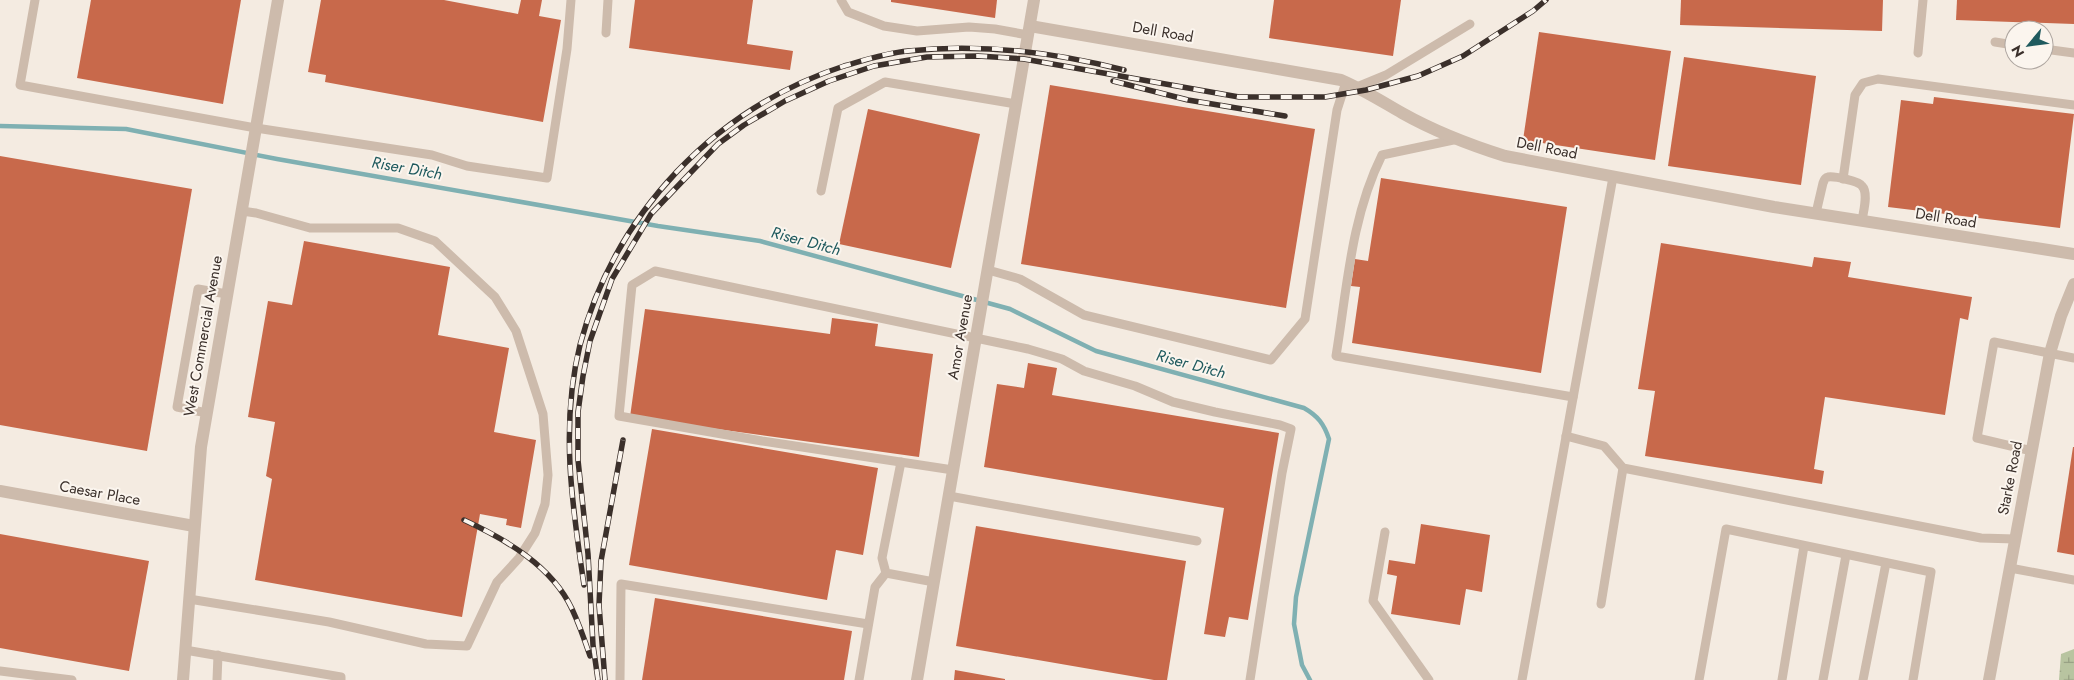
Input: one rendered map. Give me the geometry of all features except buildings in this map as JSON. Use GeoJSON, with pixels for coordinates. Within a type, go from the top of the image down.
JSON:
{"type":"FeatureCollection","features":[{"type":"Feature","properties":{"kind":"street","name":"West Commercial Avenue"},"geometry":{"type":"LineString","coordinates":[[183,680],[200,447],[278,0]]}},
{"type":"Feature","properties":{"kind":"street","name":"Amor Avenue"},"geometry":{"type":"LineString","coordinates":[[917,680],[1034,0]]}},
{"type":"Feature","properties":{"kind":"street","name":"Dell Road"},"geometry":{"type":"LineString","coordinates":[[1029,30],[1304,73],[1352,85],[1403,114],[1472,146],[1505,156],[1816,214],[2074,254]]}},
{"type":"Feature","properties":{"kind":"street","name":"Starke Road"},"geometry":{"type":"LineString","coordinates":[[1988,680],[2050,353],[2061,316],[2074,284]]}},
{"type":"Feature","properties":{"kind":"street","name":"Caesar Place"},"geometry":{"type":"LineString","coordinates":[[0,491],[194,526]]}},
{"type":"Feature","properties":{"kind":"lane"},"geometry":{"type":"LineString","coordinates":[[35,0],[20,85],[256,128],[432,155],[467,166],[547,178],[567,49],[571,0]]}},
{"type":"Feature","properties":{"kind":"lane"},"geometry":{"type":"LineString","coordinates":[[606,33],[608,0]]}},
{"type":"Feature","properties":{"kind":"lane"},"geometry":{"type":"LineString","coordinates":[[841,0],[848,12],[884,26],[917,31],[970,27],[1029,30]]}},
{"type":"Feature","properties":{"kind":"lane"},"geometry":{"type":"LineString","coordinates":[[1918,52],[1923,0]]}},
{"type":"Feature","properties":{"kind":"lane"},"geometry":{"type":"LineString","coordinates":[[988,270],[1020,278],[1084,315],[1272,360],[1305,319],[1337,110],[1352,85],[1386,75],[1470,24]]}},
{"type":"Feature","properties":{"kind":"lane"},"geometry":{"type":"LineString","coordinates":[[1995,42],[2004,43]]}},
{"type":"Feature","properties":{"kind":"lane"},"geometry":{"type":"LineString","coordinates":[[2054,50],[2074,53]]}},
{"type":"Feature","properties":{"kind":"lane"},"geometry":{"type":"LineString","coordinates":[[1843,179],[1856,95],[1863,83],[1878,79],[2074,105]]}},
{"type":"Feature","properties":{"kind":"lane"},"geometry":{"type":"LineString","coordinates":[[822,191],[838,108],[886,82],[1016,104]]}},
{"type":"Feature","properties":{"kind":"lane"},"geometry":{"type":"LineString","coordinates":[[1458,139],[1382,155],[1369,181],[1358,222],[1336,356],[1573,397]]}},
{"type":"Feature","properties":{"kind":"lane"},"geometry":{"type":"LineString","coordinates":[[1522,680],[1613,176]]}},
{"type":"Feature","properties":{"kind":"lane"},"geometry":{"type":"LineString","coordinates":[[1816,214],[1825,179],[1830,177],[1857,182],[1863,186],[1865,192],[1862,221]]}},
{"type":"Feature","properties":{"kind":"lane"},"geometry":{"type":"LineString","coordinates":[[189,599],[329,622],[426,644],[467,646],[497,582],[519,558],[535,533],[545,504],[548,475],[543,414],[516,331],[495,297],[435,241],[398,228],[310,228],[256,212],[242,211]]}},
{"type":"Feature","properties":{"kind":"lane"},"geometry":{"type":"LineString","coordinates":[[953,470],[619,416],[632,285],[654,271],[1028,350],[1062,359],[1084,371],[1135,386],[1173,402],[1280,424],[1291,429],[1282,473],[1250,680]]}},
{"type":"Feature","properties":{"kind":"lane"},"geometry":{"type":"LineString","coordinates":[[206,413],[177,407],[178,398],[198,289],[227,294]]}},
{"type":"Feature","properties":{"kind":"lane"},"geometry":{"type":"LineString","coordinates":[[2032,451],[1977,438],[1994,342],[2074,358]]}},
{"type":"Feature","properties":{"kind":"lane"},"geometry":{"type":"LineString","coordinates":[[1566,436],[1604,446],[1623,468],[1981,538],[2015,539]]}},
{"type":"Feature","properties":{"kind":"lane"},"geometry":{"type":"LineString","coordinates":[[886,572],[882,558],[901,462]]}},
{"type":"Feature","properties":{"kind":"lane"},"geometry":{"type":"LineString","coordinates":[[1601,604],[1623,468]]}},
{"type":"Feature","properties":{"kind":"lane"},"geometry":{"type":"LineString","coordinates":[[949,496],[1197,540]]}},
{"type":"Feature","properties":{"kind":"lane"},"geometry":{"type":"LineString","coordinates":[[1699,680],[1726,530],[1931,572],[1913,680]]}},
{"type":"Feature","properties":{"kind":"lane"},"geometry":{"type":"LineString","coordinates":[[1385,532],[1373,601],[1429,680]]}},
{"type":"Feature","properties":{"kind":"lane"},"geometry":{"type":"LineString","coordinates":[[1782,680],[1804,546]]}},
{"type":"Feature","properties":{"kind":"lane"},"geometry":{"type":"LineString","coordinates":[[1823,680],[1846,555]]}},
{"type":"Feature","properties":{"kind":"lane"},"geometry":{"type":"LineString","coordinates":[[1863,680],[1886,563]]}},
{"type":"Feature","properties":{"kind":"lane"},"geometry":{"type":"LineString","coordinates":[[2010,568],[2074,580]]}},
{"type":"Feature","properties":{"kind":"lane"},"geometry":{"type":"LineString","coordinates":[[886,572],[934,582]]}},
{"type":"Feature","properties":{"kind":"lane"},"geometry":{"type":"LineString","coordinates":[[859,680],[875,587],[886,572]]}},
{"type":"Feature","properties":{"kind":"lane"},"geometry":{"type":"LineString","coordinates":[[620,680],[621,584],[868,624]]}},
{"type":"Feature","properties":{"kind":"lane"},"geometry":{"type":"LineString","coordinates":[[185,650],[341,677],[341,680]]}},
{"type":"Feature","properties":{"kind":"lane"},"geometry":{"type":"LineString","coordinates":[[217,680],[218,655]]}},
{"type":"Feature","properties":{"kind":"lane"},"geometry":{"type":"LineString","coordinates":[[0,671],[72,680]]}},
{"type":"Feature","properties":{"kind":"green space"},"geometry":{"type":"Polygon","coordinates":[[[2074,649],[2074,680],[2059,680],[2061,654],[2074,649]]]}},
{"type":"Feature","properties":{"kind":"waterway","name":"Riser Ditch"},"geometry":{"type":"LineString","coordinates":[[0,126],[126,129],[277,159],[658,226],[760,241],[1010,309],[1096,351],[1304,408],[1320,421],[1329,439],[1296,597],[1294,624],[1302,665],[1310,680]]}},
{"type":"Feature","properties":{"kind":"railway"},"geometry":{"type":"LineString","coordinates":[[598,680],[593,645],[588,554],[578,460],[578,412],[590,341],[612,279],[651,214],[718,144],[744,125],[785,101],[829,81],[874,66],[927,57],[978,56],[1024,59],[1239,97],[1325,97],[1366,90],[1418,76],[1463,56],[1533,11],[1546,0]]}},
{"type":"Feature","properties":{"kind":"railway"},"geometry":{"type":"LineString","coordinates":[[584,585],[572,495],[569,435],[570,405],[580,345],[596,297],[618,252],[645,210],[677,172],[713,138],[753,109],[797,85],[844,66],[884,55],[935,49],[990,49],[1071,58],[1124,70]]}},
{"type":"Feature","properties":{"kind":"railway"},"geometry":{"type":"LineString","coordinates":[[1113,81],[1188,100],[1285,116]]}},
{"type":"Feature","properties":{"kind":"railway"},"geometry":{"type":"LineString","coordinates":[[605,680],[599,605],[601,561],[623,440]]}},
{"type":"Feature","properties":{"kind":"railway"},"geometry":{"type":"LineString","coordinates":[[464,520],[511,545],[540,567],[563,594],[572,609],[590,656]]}}]}
